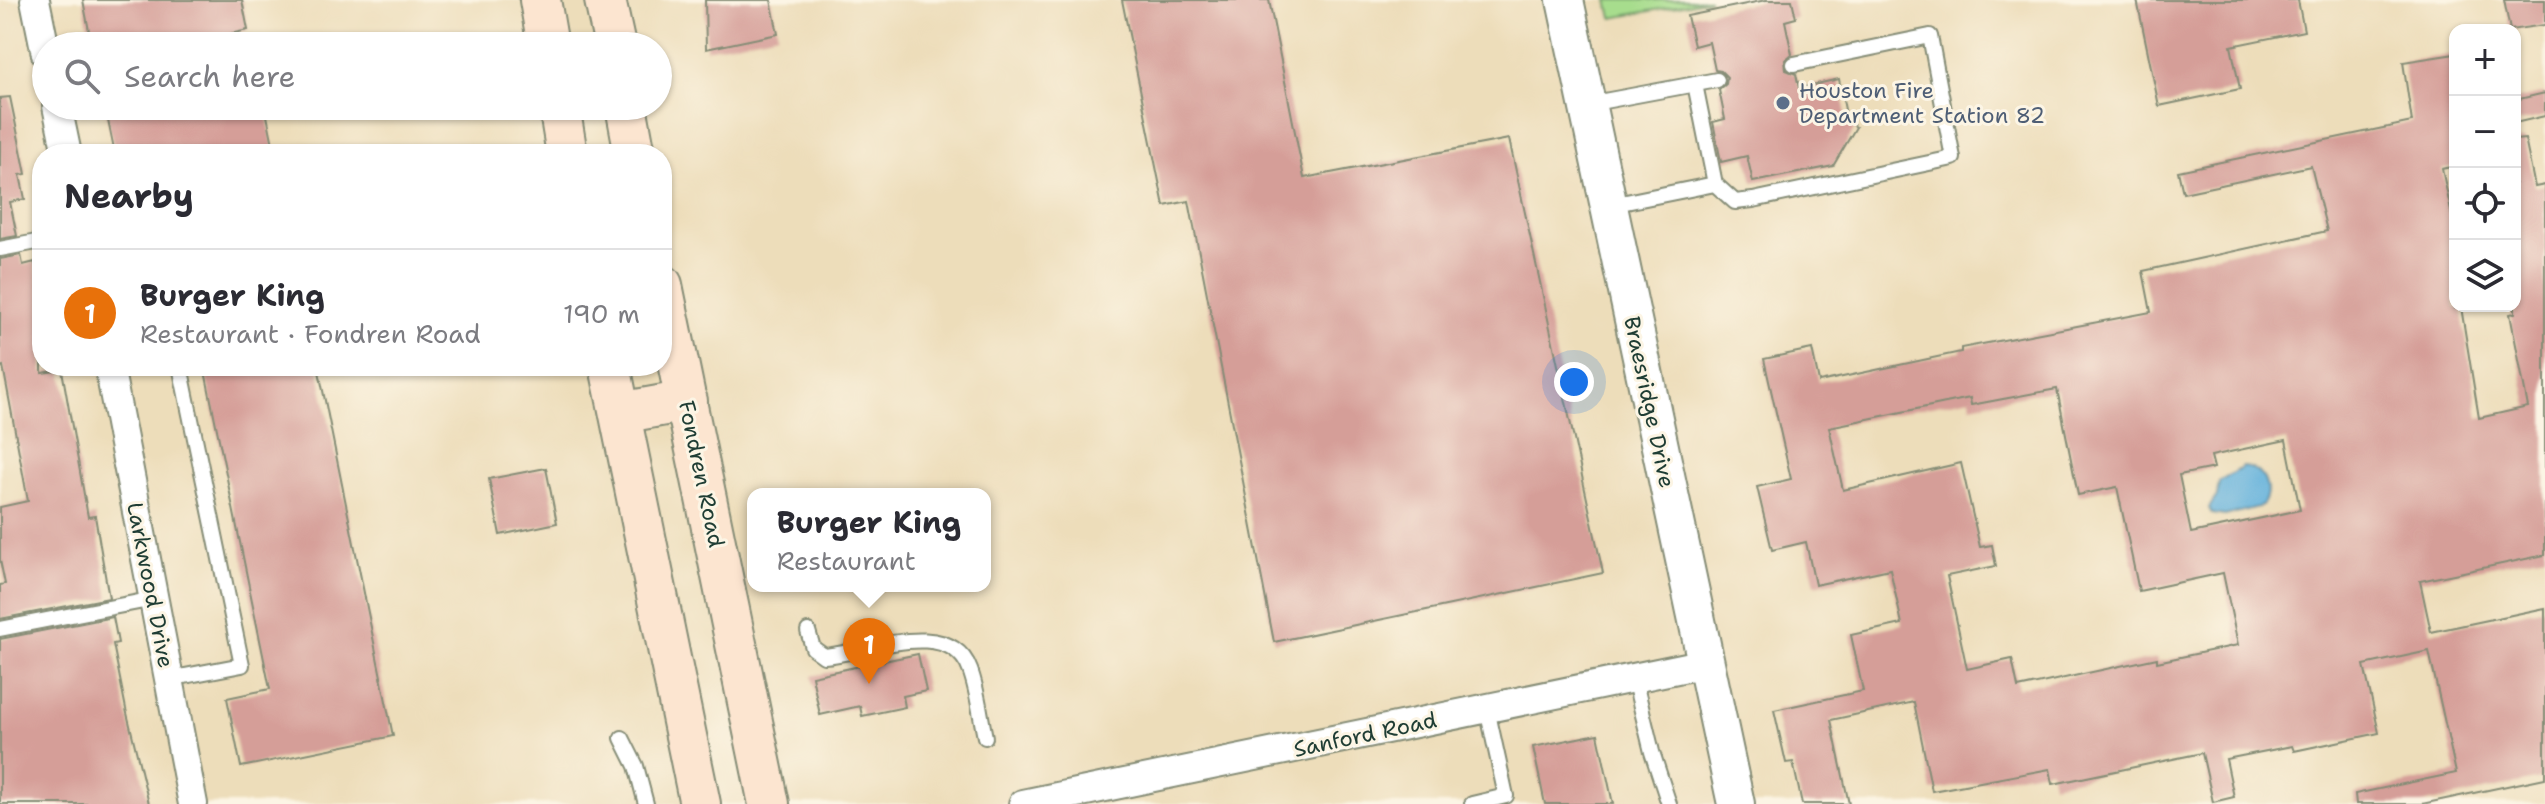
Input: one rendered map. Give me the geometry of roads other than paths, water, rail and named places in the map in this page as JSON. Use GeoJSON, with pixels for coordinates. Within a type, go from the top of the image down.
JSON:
{"type":"FeatureCollection","features":[{"type":"Feature","properties":{"kind":"main road"},"geometry":{"type":"LineString","coordinates":[[540,0],[546,32]]}},
{"type":"Feature","properties":{"kind":"main road"},"geometry":{"type":"LineString","coordinates":[[605,0],[612,32]]}},
{"type":"Feature","properties":{"kind":"main road"},"geometry":{"type":"LineString","coordinates":[[561,120],[565,144]]}},
{"type":"Feature","properties":{"kind":"main road"},"geometry":{"type":"LineString","coordinates":[[629,120],[633,144]]}},
{"type":"Feature","properties":{"kind":"main road","name":"Fondren Road"},"geometry":{"type":"LineString","coordinates":[[672,331],[769,804]]}},
{"type":"Feature","properties":{"kind":"main road"},"geometry":{"type":"LineString","coordinates":[[612,376],[700,804]]}},
{"type":"Feature","properties":{"kind":"main road"},"geometry":{"type":"LineString","coordinates":[[620,413],[687,401]]}},
{"type":"Feature","properties":{"kind":"street"},"geometry":{"type":"LineString","coordinates":[[35,0],[42,32]]}},
{"type":"Feature","properties":{"kind":"street","name":"Braesridge Drive"},"geometry":{"type":"LineString","coordinates":[[1565,0],[1736,804]]}},
{"type":"Feature","properties":{"kind":"street"},"geometry":{"type":"LineString","coordinates":[[60,120],[65,144]]}},
{"type":"Feature","properties":{"kind":"street","name":"Larkwood Drive"},"geometry":{"type":"LineString","coordinates":[[111,376],[193,804]]}},
{"type":"Feature","properties":{"kind":"street","name":"Sanford Road"},"geometry":{"type":"LineString","coordinates":[[1038,802],[1706,663]]}},
{"type":"Feature","properties":{"kind":"lane"},"geometry":{"type":"LineString","coordinates":[[1695,84],[1715,184],[1735,202],[1953,158],[1930,36],[1794,64]]}},
{"type":"Feature","properties":{"kind":"lane"},"geometry":{"type":"LineString","coordinates":[[1587,104],[1717,80]]}},
{"type":"Feature","properties":{"kind":"lane"},"geometry":{"type":"LineString","coordinates":[[1608,206],[1715,184]]}},
{"type":"Feature","properties":{"kind":"lane"},"geometry":{"type":"LineString","coordinates":[[0,249],[32,243]]}},
{"type":"Feature","properties":{"kind":"lane"},"geometry":{"type":"LineString","coordinates":[[169,679],[242,665],[182,376]]}},
{"type":"Feature","properties":{"kind":"lane"},"geometry":{"type":"LineString","coordinates":[[0,629],[154,599]]}},
{"type":"Feature","properties":{"kind":"lane"},"geometry":{"type":"LineString","coordinates":[[808,631],[813,648],[824,656],[923,639],[946,643],[960,654],[970,669],[985,737]]}},
{"type":"Feature","properties":{"kind":"lane"},"geometry":{"type":"LineString","coordinates":[[1634,678],[1652,752],[1669,804]]}},
{"type":"Feature","properties":{"kind":"lane"},"geometry":{"type":"LineString","coordinates":[[1472,804],[1506,796],[1487,709]]}},
{"type":"Feature","properties":{"kind":"lane"},"geometry":{"type":"LineString","coordinates":[[622,738],[636,766],[646,804]]}},
{"type":"Feature","properties":{"kind":"water"},"geometry":{"type":"Polygon","coordinates":[[[2243,467],[2256,471],[2264,480],[2267,493],[2262,506],[2225,516],[2212,514],[2209,508],[2217,496],[2219,482],[2243,467]]]}},
{"type":"Feature","properties":{"kind":"place","name":"Houston Fire Department Station 82"},"geometry":{"type":"Point","coordinates":[1783,103]}},
{"type":"Feature","properties":{"kind":"place","name":"Burger King"},"geometry":{"type":"Point","coordinates":[869,684]}}]}
